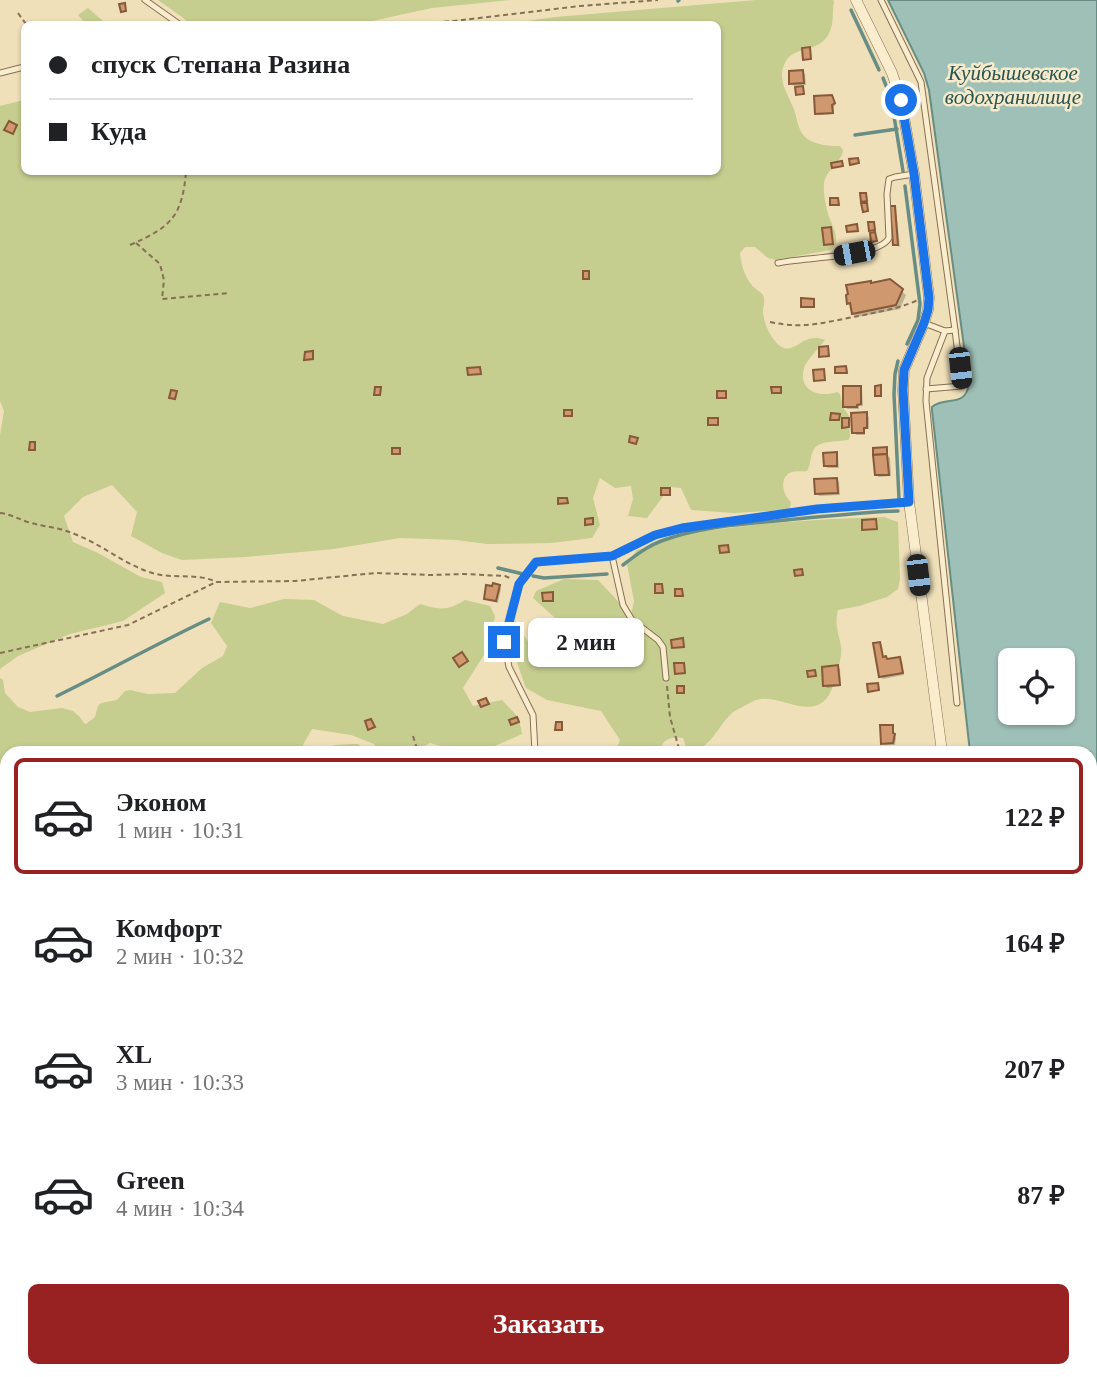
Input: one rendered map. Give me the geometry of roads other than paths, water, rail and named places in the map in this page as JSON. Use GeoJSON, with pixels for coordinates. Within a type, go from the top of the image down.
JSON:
{"type":"FeatureCollection","features":[{"type":"Feature","properties":{"kind":"street"},"geometry":{"type":"LineString","coordinates":[[856,0],[892,73],[901,100],[914,174],[929,298],[924,323],[904,370],[903,390],[909,502],[941,746]]}},
{"type":"Feature","properties":{"kind":"lane"},"geometry":{"type":"LineString","coordinates":[[145,0],[175,21]]}},
{"type":"Feature","properties":{"kind":"lane"},"geometry":{"type":"LineString","coordinates":[[881,0],[921,82],[962,386],[926,389]]}},
{"type":"Feature","properties":{"kind":"lane"},"geometry":{"type":"LineString","coordinates":[[0,73],[21,69]]}},
{"type":"Feature","properties":{"kind":"lane"},"geometry":{"type":"LineString","coordinates":[[778,263],[831,257],[877,248],[887,243],[889,179],[914,174]]}},
{"type":"Feature","properties":{"kind":"lane"},"geometry":{"type":"LineString","coordinates":[[924,323],[945,331],[955,330]]}},
{"type":"Feature","properties":{"kind":"lane"},"geometry":{"type":"LineString","coordinates":[[945,331],[931,366],[926,401],[957,703]]}},
{"type":"Feature","properties":{"kind":"lane"},"geometry":{"type":"LineString","coordinates":[[535,746],[533,715],[509,667],[504,642],[521,582],[536,562],[612,556],[655,535],[682,528],[817,509],[909,502]]}},
{"type":"Feature","properties":{"kind":"lane"},"geometry":{"type":"LineString","coordinates":[[612,556],[623,605],[638,626],[658,640],[663,647],[666,678]]}},
{"type":"Feature","properties":{"kind":"water","name":"Куйбышевское водохранилище"},"geometry":{"type":"Polygon","coordinates":[[[888,0],[1097,0],[1097,746],[969,746],[932,410],[937,404],[964,396],[969,383],[929,90],[924,73],[888,0]]]}},
{"type":"Feature","properties":{"kind":"waterway"},"geometry":{"type":"LineString","coordinates":[[851,10],[879,70]]}},
{"type":"Feature","properties":{"kind":"waterway"},"geometry":{"type":"LineString","coordinates":[[883,78],[891,98],[903,171]]}},
{"type":"Feature","properties":{"kind":"waterway"},"geometry":{"type":"LineString","coordinates":[[855,135],[897,129]]}},
{"type":"Feature","properties":{"kind":"waterway"},"geometry":{"type":"LineString","coordinates":[[905,186],[920,304],[918,320],[907,344]]}},
{"type":"Feature","properties":{"kind":"waterway"},"geometry":{"type":"LineString","coordinates":[[898,361],[894,394],[899,499]]}},
{"type":"Feature","properties":{"kind":"waterway"},"geometry":{"type":"LineString","coordinates":[[623,565],[653,545],[693,532],[740,524],[898,511]]}},
{"type":"Feature","properties":{"kind":"waterway"},"geometry":{"type":"LineString","coordinates":[[498,568],[523,574]]}},
{"type":"Feature","properties":{"kind":"waterway"},"geometry":{"type":"LineString","coordinates":[[533,576],[544,578],[607,574]]}},
{"type":"Feature","properties":{"kind":"waterway"},"geometry":{"type":"LineString","coordinates":[[57,696],[209,619]]}}]}
